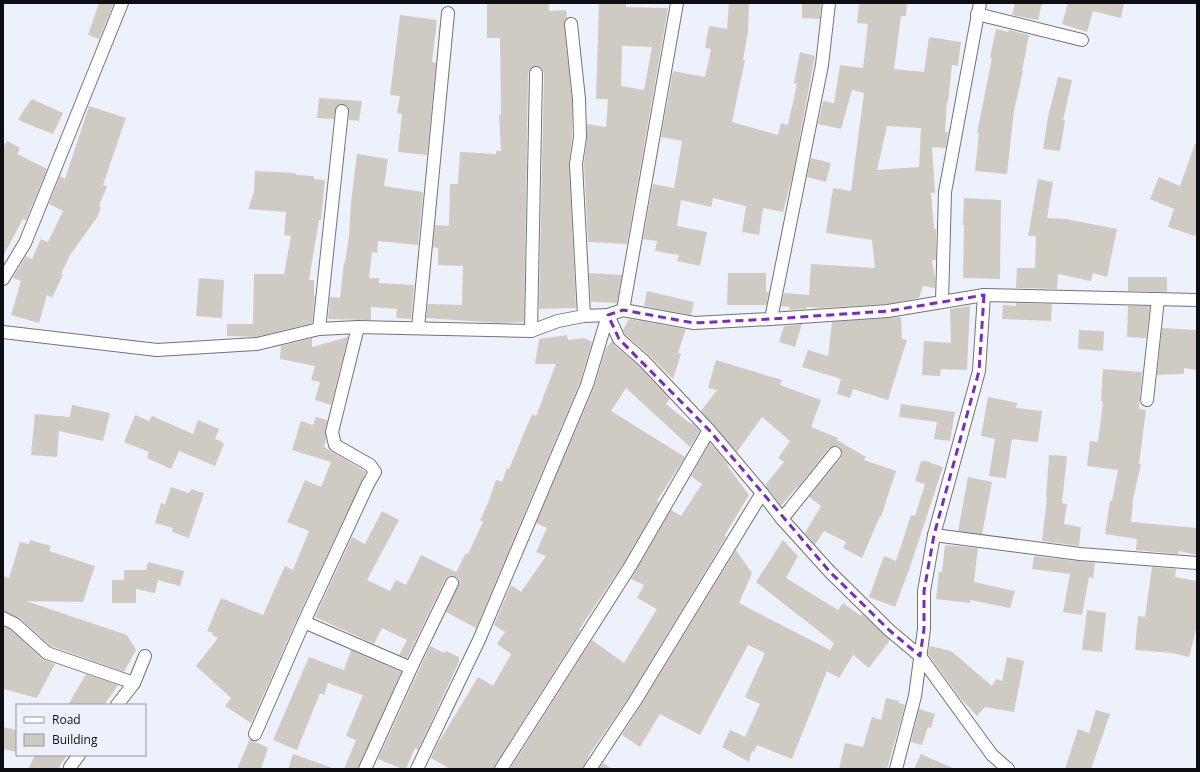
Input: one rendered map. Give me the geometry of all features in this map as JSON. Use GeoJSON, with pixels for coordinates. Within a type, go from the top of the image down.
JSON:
{"type":"FeatureCollection","features":[{"type":"Feature","properties":{"kind":"street"},"geometry":{"type":"LineString","coordinates":[[3,279],[25,243],[122,3]]}},
{"type":"Feature","properties":{"kind":"street"},"geometry":{"type":"LineString","coordinates":[[623,310],[677,3]]}},
{"type":"Feature","properties":{"kind":"street"},"geometry":{"type":"LineString","coordinates":[[771,319],[822,65],[829,3]]}},
{"type":"Feature","properties":{"kind":"street"},"geometry":{"type":"LineString","coordinates":[[942,302],[945,192],[978,9],[1082,40]]}},
{"type":"Feature","properties":{"kind":"street"},"geometry":{"type":"LineString","coordinates":[[418,328],[448,13]]}},
{"type":"Feature","properties":{"kind":"street"},"geometry":{"type":"LineString","coordinates":[[571,24],[579,99],[580,137],[576,164],[584,316]]}},
{"type":"Feature","properties":{"kind":"street"},"geometry":{"type":"LineString","coordinates":[[530,331],[536,73]]}},
{"type":"Feature","properties":{"kind":"street"},"geometry":{"type":"LineString","coordinates":[[319,329],[342,111]]}},
{"type":"Feature","properties":{"kind":"street"},"geometry":{"type":"LineString","coordinates":[[896,769],[915,696],[924,629],[924,591],[934,535],[979,371],[984,295]]}},
{"type":"Feature","properties":{"kind":"street"},"geometry":{"type":"LineString","coordinates":[[3,332],[157,350],[257,344],[319,329],[358,327],[530,331],[558,321],[584,316],[608,315],[623,310],[694,323],[888,311],[984,295],[1197,300]]}},
{"type":"Feature","properties":{"kind":"street"},"geometry":{"type":"LineString","coordinates":[[1147,400],[1158,299]]}},
{"type":"Feature","properties":{"kind":"street"},"geometry":{"type":"LineString","coordinates":[[608,315],[619,338],[644,361],[709,430],[782,519],[835,577],[889,630],[920,656],[992,755],[1008,769]]}},
{"type":"Feature","properties":{"kind":"street"},"geometry":{"type":"LineString","coordinates":[[417,769],[479,640],[587,385],[608,315]]}},
{"type":"Feature","properties":{"kind":"street"},"geometry":{"type":"LineString","coordinates":[[255,734],[304,622],[375,472],[370,465],[335,445],[332,432],[358,327]]}},
{"type":"Feature","properties":{"kind":"street"},"geometry":{"type":"LineString","coordinates":[[501,769],[631,565],[709,430]]}},
{"type":"Feature","properties":{"kind":"street"},"geometry":{"type":"LineString","coordinates":[[782,519],[835,453]]}},
{"type":"Feature","properties":{"kind":"street"},"geometry":{"type":"LineString","coordinates":[[590,769],[635,701],[762,493]]}},
{"type":"Feature","properties":{"kind":"street"},"geometry":{"type":"LineString","coordinates":[[934,535],[1080,554],[1197,563]]}},
{"type":"Feature","properties":{"kind":"street"},"geometry":{"type":"LineString","coordinates":[[365,769],[452,583]]}},
{"type":"Feature","properties":{"kind":"street"},"geometry":{"type":"LineString","coordinates":[[3,618],[15,624],[47,653],[134,683]]}},
{"type":"Feature","properties":{"kind":"street"},"geometry":{"type":"LineString","coordinates":[[304,622],[411,668]]}},
{"type":"Feature","properties":{"kind":"street"},"geometry":{"type":"LineString","coordinates":[[118,704],[134,683],[145,656]]}},
{"type":"Feature","properties":{"kind":"street"},"geometry":{"type":"LineString","coordinates":[[70,767],[78,756]]}},
{"type":"Feature","properties":{"kind":"highlighted area"},"geometry":{"type":"Polygon","coordinates":[[[984,295],[979,371],[934,535],[924,591],[924,629],[920,656],[889,630],[830,572],[709,430],[619,339],[608,315],[623,310],[694,323],[771,319],[888,311],[984,295]]]}},
{"type":"Feature","properties":{"kind":"building"},"geometry":{"type":"Polygon","coordinates":[[[99,3],[114,3],[99,39],[88,35],[99,3]]]}},
{"type":"Feature","properties":{"kind":"building"},"geometry":{"type":"Polygon","coordinates":[[[487,3],[549,3],[549,11],[566,10],[567,18],[564,21],[564,25],[572,100],[572,137],[569,164],[576,308],[539,309],[544,73],[540,67],[536,66],[530,69],[528,73],[524,322],[500,323],[426,318],[428,304],[462,305],[463,266],[438,265],[438,248],[433,247],[435,225],[449,226],[450,184],[458,184],[460,152],[496,154],[496,151],[501,151],[499,115],[501,115],[500,38],[487,38],[487,3]]]}},
{"type":"Feature","properties":{"kind":"building"},"geometry":{"type":"Polygon","coordinates":[[[599,3],[626,3],[626,7],[668,8],[627,244],[588,242],[584,164],[587,124],[606,127],[608,99],[596,99],[599,3]],[[622,46],[621,86],[644,90],[652,47],[622,46]]]}},
{"type":"Feature","properties":{"kind":"building"},"geometry":{"type":"Polygon","coordinates":[[[729,3],[749,3],[748,32],[743,60],[745,60],[732,122],[778,135],[781,123],[788,125],[797,84],[794,83],[800,52],[815,56],[793,173],[783,212],[763,208],[759,235],[742,232],[746,206],[713,198],[711,207],[681,200],[677,226],[707,232],[700,266],[677,261],[679,255],[655,251],[657,241],[643,239],[653,184],[674,188],[682,141],[661,137],[673,71],[705,77],[711,49],[705,48],[709,26],[727,29],[729,3]]]}},
{"type":"Feature","properties":{"kind":"building"},"geometry":{"type":"Polygon","coordinates":[[[802,3],[821,3],[820,19],[802,18],[802,3]]]}},
{"type":"Feature","properties":{"kind":"building"},"geometry":{"type":"Polygon","coordinates":[[[859,3],[907,3],[906,16],[901,16],[894,69],[924,72],[929,37],[961,42],[958,66],[952,65],[947,102],[945,132],[948,132],[946,148],[932,147],[935,193],[931,193],[934,229],[936,229],[936,260],[932,260],[935,288],[923,286],[919,298],[887,304],[819,308],[807,307],[806,309],[789,310],[790,307],[781,306],[784,293],[809,295],[811,264],[875,268],[872,240],[826,233],[833,188],[851,191],[864,93],[852,90],[841,129],[818,124],[823,101],[834,103],[840,65],[863,68],[868,24],[857,23],[859,3]],[[887,126],[877,170],[919,167],[921,128],[887,126]]]}},
{"type":"Feature","properties":{"kind":"building"},"geometry":{"type":"Polygon","coordinates":[[[1015,3],[1042,3],[1038,20],[1012,15],[1015,3]]]}},
{"type":"Feature","properties":{"kind":"building"},"geometry":{"type":"Polygon","coordinates":[[[1068,3],[1124,3],[1121,18],[1093,11],[1087,32],[1062,24],[1068,3]]]}},
{"type":"Feature","properties":{"kind":"building"},"geometry":{"type":"Polygon","coordinates":[[[400,15],[437,20],[432,62],[436,63],[427,155],[398,152],[402,114],[397,113],[400,96],[390,95],[400,15]]]}},
{"type":"Feature","properties":{"kind":"building"},"geometry":{"type":"Polygon","coordinates":[[[996,29],[1008,32],[1009,30],[1029,35],[1014,111],[1007,174],[975,171],[979,133],[977,133],[992,58],[990,57],[996,29]]]}},
{"type":"Feature","properties":{"kind":"building"},"geometry":{"type":"Polygon","coordinates":[[[1058,77],[1072,80],[1063,120],[1065,120],[1060,151],[1043,149],[1048,117],[1058,77]]]}},
{"type":"Feature","properties":{"kind":"building"},"geometry":{"type":"Polygon","coordinates":[[[319,98],[362,101],[359,121],[349,120],[349,108],[347,105],[342,104],[336,107],[334,119],[317,118],[319,98]]]}},
{"type":"Feature","properties":{"kind":"building"},"geometry":{"type":"Polygon","coordinates":[[[32,99],[63,113],[53,134],[18,120],[32,99]]]}},
{"type":"Feature","properties":{"kind":"building"},"geometry":{"type":"Polygon","coordinates":[[[89,106],[126,118],[103,185],[107,186],[99,206],[101,207],[98,216],[70,255],[61,274],[63,275],[52,298],[47,295],[39,323],[11,315],[21,281],[13,278],[26,256],[32,259],[41,239],[48,242],[63,211],[49,204],[60,176],[65,179],[89,106]]]}},
{"type":"Feature","properties":{"kind":"building"},"geometry":{"type":"Polygon","coordinates":[[[7,141],[20,148],[17,154],[47,169],[26,220],[23,219],[3,256],[3,147],[7,141]]]}},
{"type":"Feature","properties":{"kind":"building"},"geometry":{"type":"Polygon","coordinates":[[[1195,144],[1197,145],[1197,229],[1195,236],[1168,227],[1174,209],[1150,199],[1159,177],[1180,186],[1195,144]]]}},
{"type":"Feature","properties":{"kind":"building"},"geometry":{"type":"Polygon","coordinates":[[[357,154],[388,159],[384,186],[423,192],[418,245],[378,241],[377,253],[372,252],[369,278],[379,278],[379,283],[414,285],[411,319],[396,318],[397,309],[371,307],[371,320],[328,319],[330,297],[340,298],[344,262],[345,263],[349,236],[351,202],[357,154]]]}},
{"type":"Feature","properties":{"kind":"building"},"geometry":{"type":"Polygon","coordinates":[[[811,158],[831,163],[826,182],[807,177],[811,158]]]}},
{"type":"Feature","properties":{"kind":"building"},"geometry":{"type":"Polygon","coordinates":[[[255,171],[296,173],[296,175],[314,176],[314,179],[325,180],[321,220],[319,220],[309,280],[314,280],[315,296],[312,323],[256,337],[227,336],[227,324],[253,324],[254,274],[284,274],[291,236],[284,235],[286,212],[248,209],[254,192],[255,171]]]}},
{"type":"Feature","properties":{"kind":"building"},"geometry":{"type":"Polygon","coordinates":[[[1038,179],[1053,182],[1047,218],[1066,219],[1117,229],[1107,277],[1093,273],[1091,281],[1058,274],[1057,289],[1016,288],[1017,268],[1035,268],[1036,236],[1028,236],[1038,179]]]}},
{"type":"Feature","properties":{"kind":"building"},"geometry":{"type":"Polygon","coordinates":[[[964,198],[1001,200],[1000,279],[963,278],[964,198]]]}},
{"type":"Feature","properties":{"kind":"building"},"geometry":{"type":"Polygon","coordinates":[[[589,273],[622,275],[617,303],[591,302],[589,273]]]}},
{"type":"Feature","properties":{"kind":"building"},"geometry":{"type":"Polygon","coordinates":[[[728,273],[766,273],[766,292],[769,292],[766,305],[727,305],[728,273]]]}},
{"type":"Feature","properties":{"kind":"building"},"geometry":{"type":"Polygon","coordinates":[[[1128,277],[1167,277],[1167,292],[1128,291],[1128,277]]]}},
{"type":"Feature","properties":{"kind":"building"},"geometry":{"type":"Polygon","coordinates":[[[199,278],[224,280],[222,318],[196,316],[199,278]]]}},
{"type":"Feature","properties":{"kind":"building"},"geometry":{"type":"Polygon","coordinates":[[[647,291],[694,302],[691,315],[644,306],[647,291]]]}},
{"type":"Feature","properties":{"kind":"building"},"geometry":{"type":"Polygon","coordinates":[[[1016,303],[1052,304],[1051,321],[1002,319],[1003,305],[1016,306],[1016,303]]]}},
{"type":"Feature","properties":{"kind":"building"},"geometry":{"type":"Polygon","coordinates":[[[970,306],[967,370],[941,369],[940,376],[922,375],[924,341],[951,343],[950,309],[970,306]]]}},
{"type":"Feature","properties":{"kind":"building"},"geometry":{"type":"Polygon","coordinates":[[[1128,306],[1150,306],[1146,338],[1127,337],[1128,306]]]}},
{"type":"Feature","properties":{"kind":"building"},"geometry":{"type":"Polygon","coordinates":[[[901,317],[902,339],[907,340],[888,400],[853,389],[850,398],[837,394],[841,379],[802,367],[808,350],[828,356],[832,322],[901,317]]]}},
{"type":"Feature","properties":{"kind":"building"},"geometry":{"type":"Polygon","coordinates":[[[629,319],[686,329],[678,353],[681,354],[673,379],[625,334],[623,330],[629,319]]]}},
{"type":"Feature","properties":{"kind":"building"},"geometry":{"type":"Polygon","coordinates":[[[802,324],[795,347],[779,342],[784,326],[802,324]]]}},
{"type":"Feature","properties":{"kind":"building"},"geometry":{"type":"Polygon","coordinates":[[[1162,328],[1197,330],[1197,370],[1184,368],[1184,374],[1157,375],[1162,328]]]}},
{"type":"Feature","properties":{"kind":"building"},"geometry":{"type":"Polygon","coordinates":[[[1079,330],[1104,331],[1103,351],[1078,349],[1079,330]]]}},
{"type":"Feature","properties":{"kind":"building"},"geometry":{"type":"Polygon","coordinates":[[[567,335],[568,340],[584,338],[592,342],[580,382],[476,628],[446,612],[459,583],[458,578],[452,576],[445,580],[407,658],[399,655],[407,640],[382,628],[374,644],[315,617],[352,537],[365,544],[382,511],[399,520],[367,580],[390,591],[396,580],[406,585],[421,555],[456,572],[466,553],[468,554],[483,522],[480,520],[496,480],[502,482],[532,414],[536,416],[556,364],[535,364],[539,339],[567,335]]]}},
{"type":"Feature","properties":{"kind":"building"},"geometry":{"type":"Polygon","coordinates":[[[348,337],[331,405],[315,400],[320,382],[311,380],[315,366],[280,359],[281,346],[312,338],[312,347],[348,337]]]}},
{"type":"Feature","properties":{"kind":"building"},"geometry":{"type":"Polygon","coordinates":[[[612,341],[614,345],[639,366],[670,399],[666,404],[691,424],[692,423],[700,431],[690,447],[626,388],[611,411],[685,457],[657,501],[659,502],[625,561],[579,630],[580,631],[495,765],[494,769],[450,769],[431,758],[437,745],[478,677],[493,686],[511,654],[497,644],[505,632],[494,625],[511,585],[521,592],[546,556],[536,552],[547,528],[536,523],[594,388],[606,348],[612,341]]]}},
{"type":"Feature","properties":{"kind":"building"},"geometry":{"type":"Polygon","coordinates":[[[716,360],[782,380],[780,385],[821,400],[811,427],[838,438],[837,440],[866,457],[864,460],[896,471],[881,517],[880,516],[862,558],[843,548],[846,542],[824,531],[815,545],[805,533],[821,506],[809,497],[841,458],[842,454],[840,447],[836,446],[829,448],[781,506],[765,485],[784,462],[778,458],[790,441],[762,417],[737,452],[701,411],[717,390],[708,388],[716,360]]]}},
{"type":"Feature","properties":{"kind":"building"},"geometry":{"type":"Polygon","coordinates":[[[1103,369],[1142,372],[1139,409],[1146,410],[1139,464],[1141,464],[1132,504],[1131,522],[1197,528],[1197,555],[1179,551],[1178,554],[1136,550],[1137,539],[1105,534],[1110,501],[1112,501],[1118,470],[1087,466],[1090,441],[1098,442],[1103,402],[1101,401],[1103,369]]]}},
{"type":"Feature","properties":{"kind":"building"},"geometry":{"type":"Polygon","coordinates":[[[988,397],[1017,403],[1016,408],[1042,411],[1038,442],[1012,439],[1006,478],[989,476],[995,439],[981,436],[988,397]]]}},
{"type":"Feature","properties":{"kind":"building"},"geometry":{"type":"Polygon","coordinates":[[[901,404],[955,412],[950,441],[934,439],[937,422],[899,417],[901,404]]]}},
{"type":"Feature","properties":{"kind":"building"},"geometry":{"type":"Polygon","coordinates":[[[72,405],[110,413],[103,441],[59,431],[57,457],[31,455],[35,414],[70,417],[72,405]]]}},
{"type":"Feature","properties":{"kind":"building"},"geometry":{"type":"Polygon","coordinates":[[[135,415],[149,421],[152,416],[193,434],[198,420],[219,429],[215,439],[223,442],[222,443],[224,444],[215,466],[179,451],[171,469],[147,458],[149,452],[124,442],[135,415]]]}},
{"type":"Feature","properties":{"kind":"building"},"geometry":{"type":"Polygon","coordinates":[[[316,417],[327,420],[325,431],[326,440],[324,447],[366,472],[297,619],[251,723],[225,706],[231,698],[196,666],[218,638],[212,635],[213,633],[207,631],[221,598],[263,615],[285,566],[293,570],[309,531],[287,522],[305,480],[321,487],[331,462],[292,450],[301,421],[313,425],[316,417]]]}},
{"type":"Feature","properties":{"kind":"building"},"geometry":{"type":"Polygon","coordinates":[[[710,443],[728,464],[727,465],[749,495],[725,535],[726,537],[629,697],[589,755],[583,769],[510,769],[592,640],[624,663],[657,609],[637,598],[644,585],[631,579],[671,510],[681,516],[702,484],[691,476],[710,443]]]}},
{"type":"Feature","properties":{"kind":"building"},"geometry":{"type":"Polygon","coordinates":[[[1049,455],[1067,456],[1062,503],[1067,504],[1064,524],[1081,527],[1079,546],[1042,541],[1047,497],[1049,455]]]}},
{"type":"Feature","properties":{"kind":"building"},"geometry":{"type":"Polygon","coordinates":[[[921,461],[926,461],[943,467],[909,570],[895,607],[869,597],[884,556],[896,561],[911,515],[915,516],[925,484],[915,481],[921,461]]]}},
{"type":"Feature","properties":{"kind":"building"},"geometry":{"type":"Polygon","coordinates":[[[968,477],[992,482],[982,534],[958,531],[968,477]]]}},
{"type":"Feature","properties":{"kind":"building"},"geometry":{"type":"Polygon","coordinates":[[[171,487],[189,493],[191,489],[204,493],[189,538],[172,532],[173,528],[155,523],[161,503],[165,504],[171,487]]]}},
{"type":"Feature","properties":{"kind":"building"},"geometry":{"type":"Polygon","coordinates":[[[30,540],[51,546],[49,551],[95,566],[83,602],[26,601],[127,635],[136,650],[124,672],[51,646],[20,618],[3,611],[3,576],[9,578],[20,542],[29,544],[30,540]]]}},
{"type":"Feature","properties":{"kind":"building"},"geometry":{"type":"Polygon","coordinates":[[[783,540],[798,556],[786,578],[838,610],[843,603],[861,616],[862,614],[890,640],[869,668],[853,655],[839,678],[827,671],[792,759],[757,745],[754,752],[752,751],[749,762],[722,747],[730,730],[745,737],[760,704],[745,697],[765,653],[748,645],[700,735],[660,714],[640,747],[622,735],[736,550],[752,573],[739,603],[830,650],[834,643],[756,582],[783,540]]]}},
{"type":"Feature","properties":{"kind":"building"},"geometry":{"type":"Polygon","coordinates":[[[945,545],[978,548],[974,582],[1015,591],[1010,608],[970,600],[970,603],[936,599],[939,572],[942,572],[945,545]]]}},
{"type":"Feature","properties":{"kind":"building"},"geometry":{"type":"Polygon","coordinates":[[[1034,556],[1095,563],[1093,578],[1089,577],[1082,615],[1063,612],[1070,574],[1032,569],[1034,556]]]}},
{"type":"Feature","properties":{"kind":"building"},"geometry":{"type":"Polygon","coordinates":[[[148,562],[184,571],[180,586],[158,580],[155,593],[136,589],[136,603],[112,603],[112,580],[124,580],[124,570],[146,570],[148,562]]]}},
{"type":"Feature","properties":{"kind":"building"},"geometry":{"type":"Polygon","coordinates":[[[1152,567],[1176,569],[1175,577],[1197,581],[1197,626],[1189,657],[1172,653],[1135,650],[1138,616],[1145,617],[1152,567]]]}},
{"type":"Feature","properties":{"kind":"building"},"geometry":{"type":"Polygon","coordinates":[[[1087,610],[1106,613],[1102,652],[1082,650],[1087,610]]]}},
{"type":"Feature","properties":{"kind":"building"},"geometry":{"type":"Polygon","coordinates":[[[3,626],[11,630],[42,659],[55,664],[37,698],[3,689],[3,626]]]}},
{"type":"Feature","properties":{"kind":"building"},"geometry":{"type":"Polygon","coordinates":[[[430,646],[444,653],[446,651],[459,657],[459,662],[418,750],[415,748],[406,769],[402,769],[378,759],[430,646]]]}},
{"type":"Feature","properties":{"kind":"building"},"geometry":{"type":"Polygon","coordinates":[[[930,646],[951,651],[992,686],[996,679],[1002,681],[1007,657],[1024,661],[1014,712],[985,707],[977,716],[961,699],[928,654],[930,646]]]}},
{"type":"Feature","properties":{"kind":"building"},"geometry":{"type":"Polygon","coordinates":[[[351,650],[401,672],[358,769],[344,769],[356,740],[346,736],[363,695],[328,683],[324,695],[320,693],[297,750],[273,740],[309,657],[344,670],[351,650]]]}},
{"type":"Feature","properties":{"kind":"building"},"geometry":{"type":"Polygon","coordinates":[[[86,674],[118,685],[105,704],[69,704],[86,674]]]}},
{"type":"Feature","properties":{"kind":"building"},"geometry":{"type":"Polygon","coordinates":[[[886,698],[899,701],[899,703],[905,705],[887,769],[839,769],[845,743],[863,747],[872,717],[881,720],[886,698]]]}},
{"type":"Feature","properties":{"kind":"building"},"geometry":{"type":"Polygon","coordinates":[[[919,709],[935,714],[931,728],[928,727],[922,745],[911,742],[919,709]]]}},
{"type":"Feature","properties":{"kind":"building"},"geometry":{"type":"Polygon","coordinates":[[[1096,710],[1110,714],[1091,769],[1065,769],[1078,729],[1089,733],[1096,710]]]}},
{"type":"Feature","properties":{"kind":"building"},"geometry":{"type":"Polygon","coordinates":[[[3,727],[16,730],[16,752],[3,749],[3,727]]]}},
{"type":"Feature","properties":{"kind":"building"},"geometry":{"type":"Polygon","coordinates":[[[250,739],[268,748],[261,769],[237,769],[250,739]]]}},
{"type":"Feature","properties":{"kind":"building"},"geometry":{"type":"Polygon","coordinates":[[[293,754],[330,767],[330,769],[288,769],[293,754]]]}},
{"type":"Feature","properties":{"kind":"building"},"geometry":{"type":"Polygon","coordinates":[[[921,754],[955,769],[914,769],[921,754]]]}},
{"type":"Feature","properties":{"kind":"building"},"geometry":{"type":"Polygon","coordinates":[[[34,756],[66,756],[58,769],[28,769],[34,756]]]}},
{"type":"Feature","properties":{"kind":"building"},"geometry":{"type":"Polygon","coordinates":[[[603,763],[612,769],[599,769],[603,763]]]}}]}
